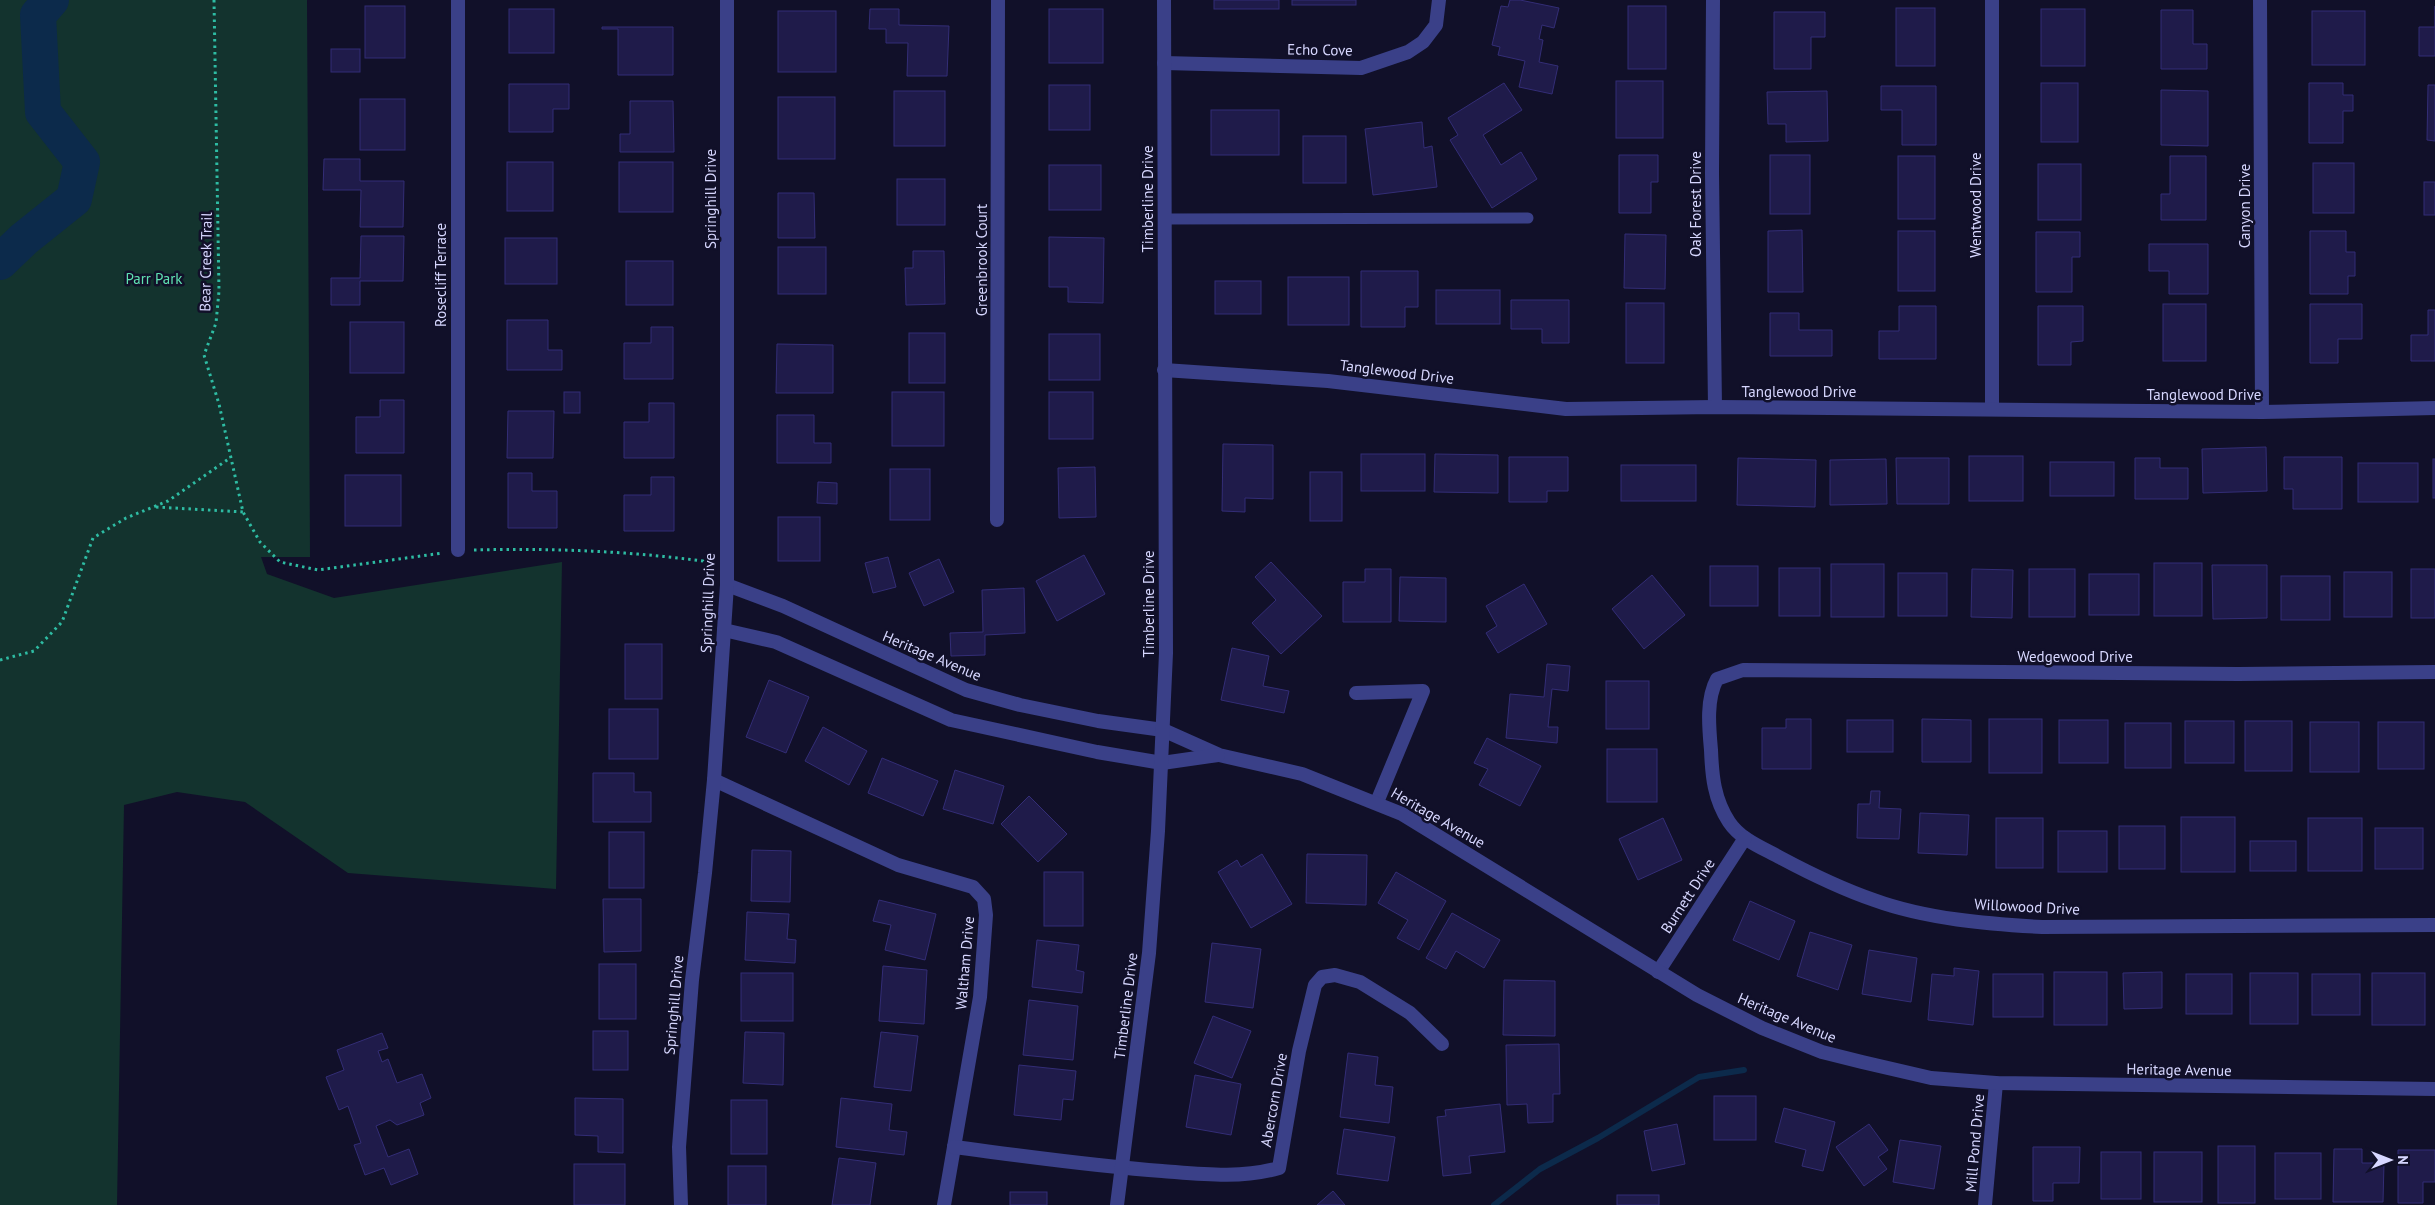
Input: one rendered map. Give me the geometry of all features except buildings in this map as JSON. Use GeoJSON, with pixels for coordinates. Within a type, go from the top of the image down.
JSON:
{"type":"FeatureCollection","features":[{"type":"Feature","properties":{"kind":"street","name":"Rosecliff Terrace"},"geometry":{"type":"LineString","coordinates":[[458,0],[458,550]]}},
{"type":"Feature","properties":{"kind":"street","name":"Springhill Drive"},"geometry":{"type":"LineString","coordinates":[[681,1205],[679,1147],[690,1000],[706,873],[714,780],[726,585],[727,0]]}},
{"type":"Feature","properties":{"kind":"street","name":"Greenbrook Court"},"geometry":{"type":"LineString","coordinates":[[997,520],[998,0]]}},
{"type":"Feature","properties":{"kind":"street","name":"Timberline Drive"},"geometry":{"type":"LineString","coordinates":[[1117,1205],[1149,953],[1162,763],[1166,653],[1164,0]]}},
{"type":"Feature","properties":{"kind":"street","name":"Echo Cove"},"geometry":{"type":"LineString","coordinates":[[1164,63],[1361,68],[1408,52],[1423,42],[1436,25],[1438,0]]}},
{"type":"Feature","properties":{"kind":"street","name":"Oak Forest Drive"},"geometry":{"type":"LineString","coordinates":[[1713,0],[1712,173],[1715,408]]}},
{"type":"Feature","properties":{"kind":"street","name":"Wentwood Drive"},"geometry":{"type":"LineString","coordinates":[[1992,0],[1992,410]]}},
{"type":"Feature","properties":{"kind":"street","name":"Canyon Drive"},"geometry":{"type":"LineString","coordinates":[[2260,0],[2262,412]]}},
{"type":"Feature","properties":{"kind":"street","name":"Tanglewood Drive"},"geometry":{"type":"LineString","coordinates":[[1164,370],[1328,380],[1566,409],[1715,408],[2262,412],[2435,408]]}},
{"type":"Feature","properties":{"kind":"street","name":"Heritage Avenue"},"geometry":{"type":"LineString","coordinates":[[726,585],[782,606],[966,690],[1020,705],[1089,719],[1163,730],[1218,755],[1302,774],[1377,802],[1402,814],[1697,995],[1762,1028],[1822,1052],[1931,1078],[1996,1084],[2435,1089]]}},
{"type":"Feature","properties":{"kind":"street","name":"Heritage Avenue"},"geometry":{"type":"LineString","coordinates":[[724,630],[776,642],[952,720],[1097,752],[1162,763],[1218,755]]}},
{"type":"Feature","properties":{"kind":"street","name":"Wedgewood Drive"},"geometry":{"type":"LineString","coordinates":[[1717,679],[1743,670],[2238,674],[2435,672]]}},
{"type":"Feature","properties":{"kind":"street","name":"Willowood Drive"},"geometry":{"type":"LineString","coordinates":[[1717,679],[1712,688],[1709,729],[1713,785],[1719,803],[1730,823],[1745,838],[1814,875],[1875,901],[1906,909],[1991,925],[2042,927],[2435,925]]}},
{"type":"Feature","properties":{"kind":"street"},"geometry":{"type":"LineString","coordinates":[[1356,693],[1424,691],[1377,802]]}},
{"type":"Feature","properties":{"kind":"street","name":"Waltham Drive"},"geometry":{"type":"LineString","coordinates":[[714,780],[898,865],[972,887],[984,899],[986,915],[980,997],[944,1205]]}},
{"type":"Feature","properties":{"kind":"street","name":"Burnett Drive"},"geometry":{"type":"LineString","coordinates":[[1658,972],[1745,838]]}},
{"type":"Feature","properties":{"kind":"street","name":"Abercorn Drive"},"geometry":{"type":"LineString","coordinates":[[954,1147],[1122,1168],[1214,1175],[1258,1174],[1279,1168],[1299,1051],[1315,985],[1322,977],[1335,975],[1360,982],[1410,1013],[1442,1044]]}},
{"type":"Feature","properties":{"kind":"street","name":"Mill Pond Drive"},"geometry":{"type":"LineString","coordinates":[[1985,1205],[1996,1084]]}},
{"type":"Feature","properties":{"kind":"lane"},"geometry":{"type":"LineString","coordinates":[[1164,218],[1528,218]]}},
{"type":"Feature","properties":{"kind":"path","name":"Bear Creek Trail"},"geometry":{"type":"LineString","coordinates":[[0,660],[34,651],[62,622],[93,538],[126,518],[168,501],[230,458],[219,404],[204,355],[216,323],[219,291],[214,0]]}},
{"type":"Feature","properties":{"kind":"path","name":"Bear Creek Trail"},"geometry":{"type":"LineString","coordinates":[[154,506],[243,512]]}},
{"type":"Feature","properties":{"kind":"green space","name":"Parr Park"},"geometry":{"type":"Polygon","coordinates":[[[0,0],[307,0],[310,557],[261,557],[267,574],[334,598],[562,562],[556,889],[348,873],[245,802],[177,792],[124,805],[117,1205],[0,1205],[0,0]]]}},
{"type":"Feature","properties":{"kind":"waterway"},"geometry":{"type":"LineString","coordinates":[[0,262],[24,239],[74,199],[82,162],[43,112],[38,15],[51,0]]}},
{"type":"Feature","properties":{"kind":"waterway"},"geometry":{"type":"LineString","coordinates":[[1494,1205],[1540,1169],[1598,1138],[1699,1077],[1744,1070]]}}]}
